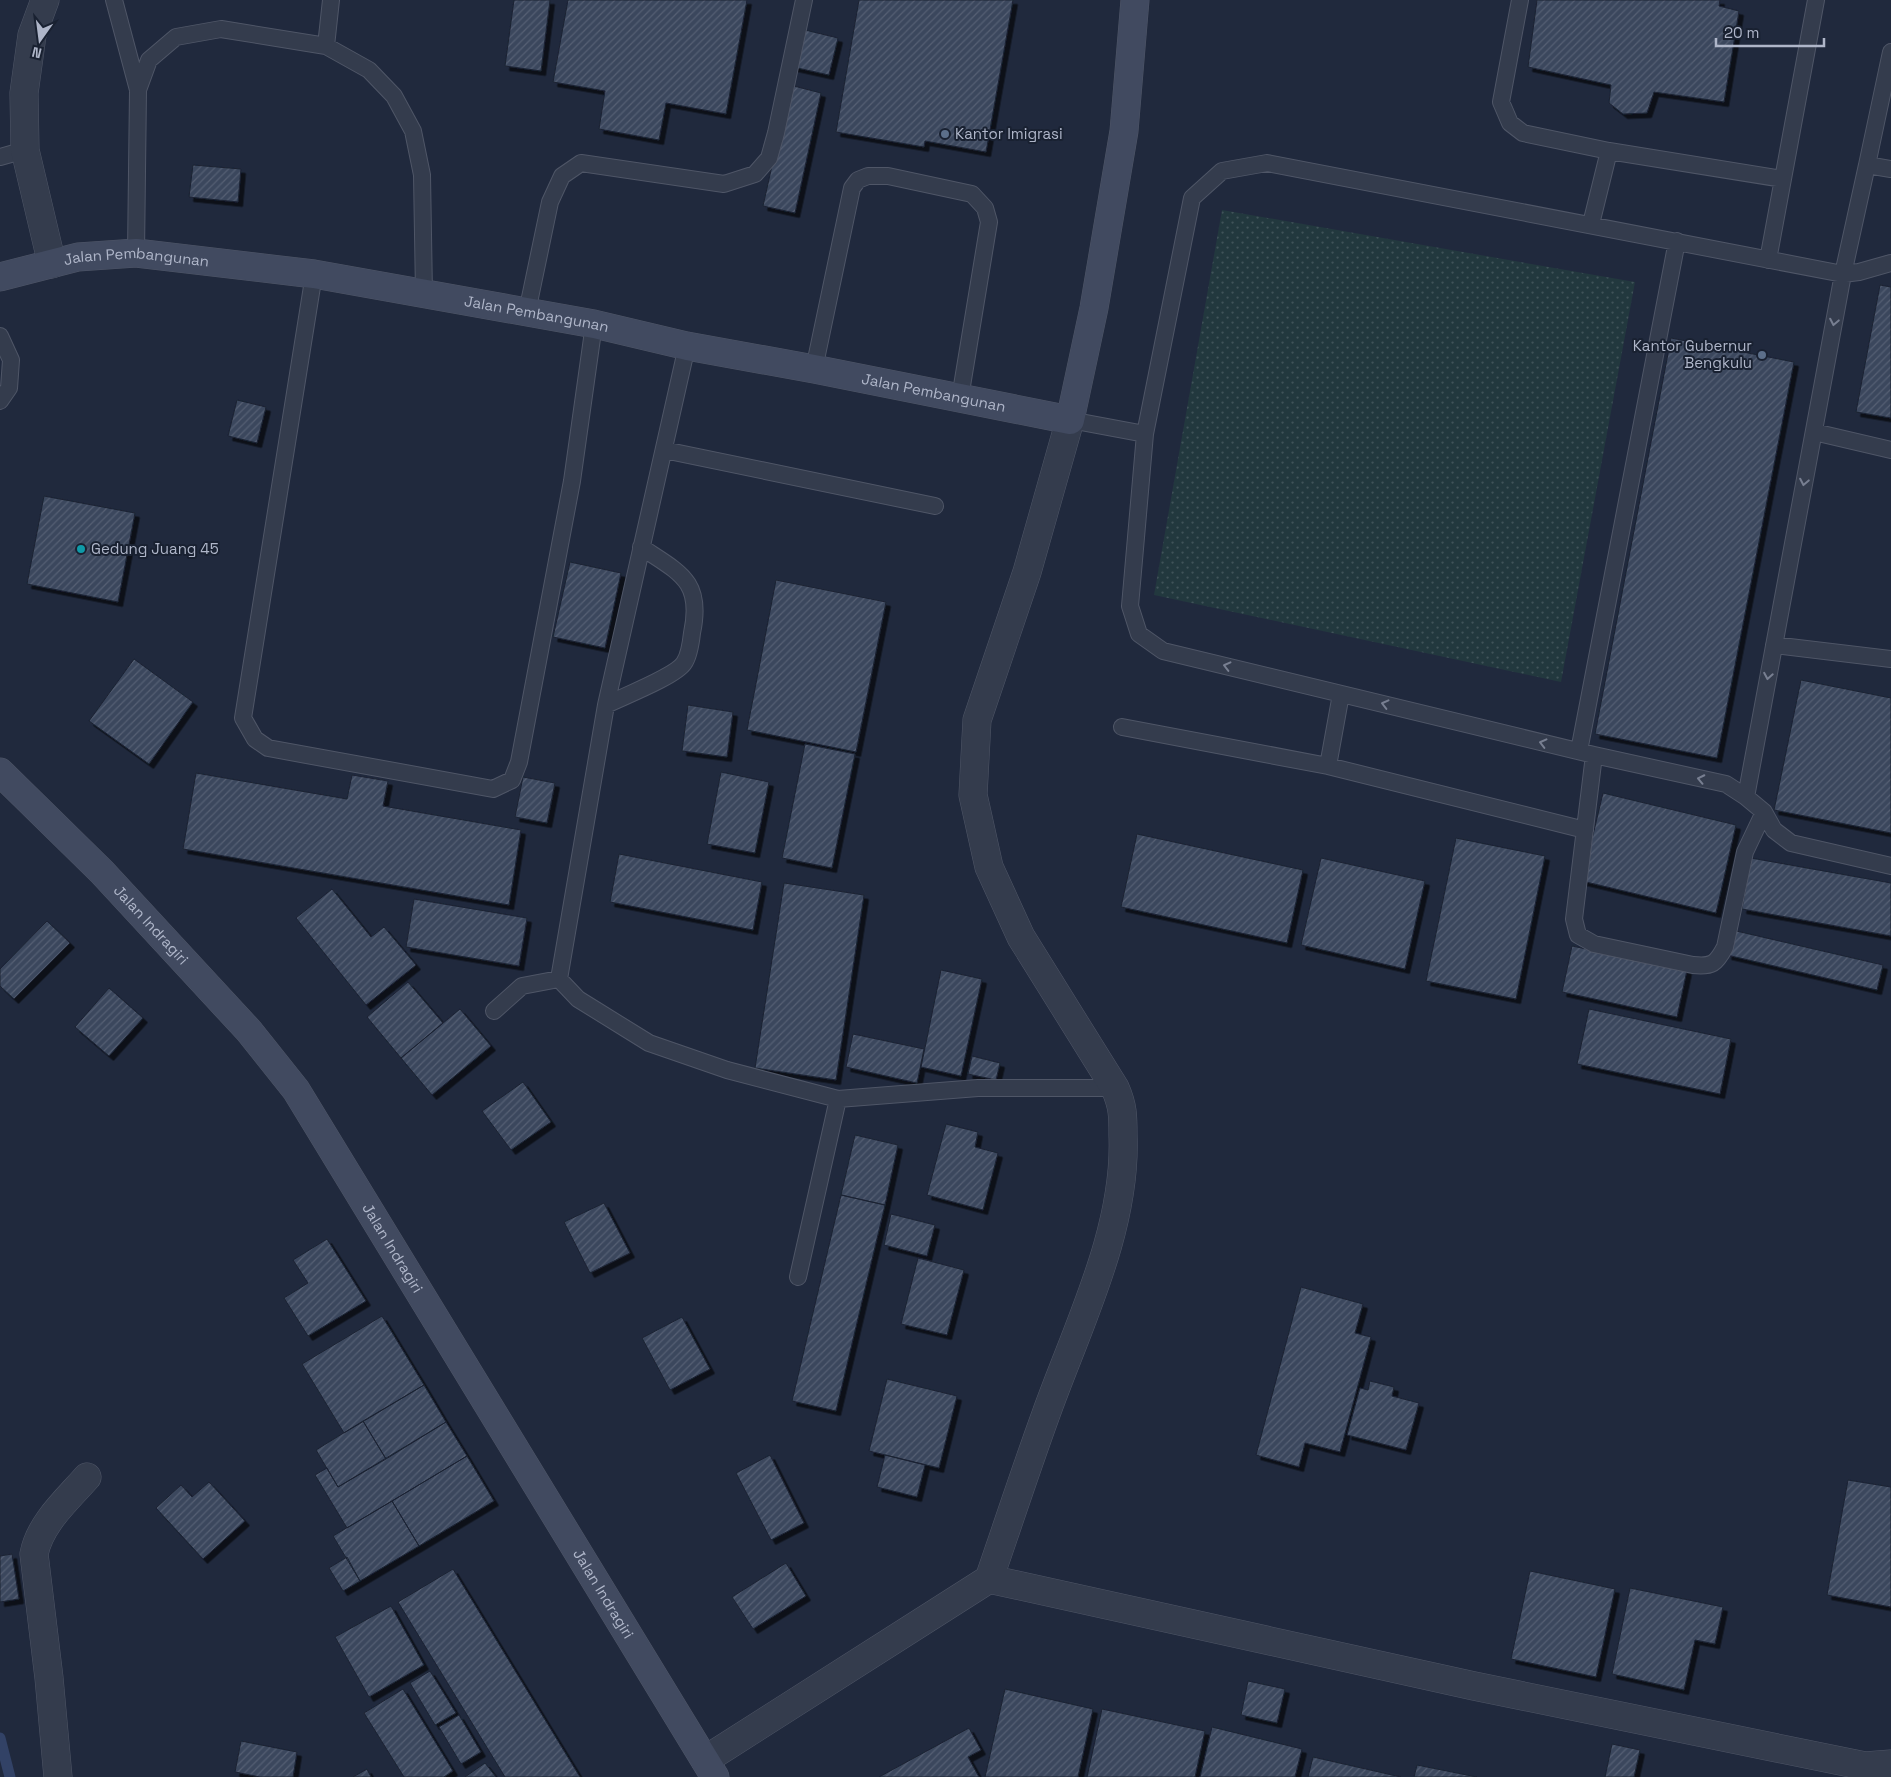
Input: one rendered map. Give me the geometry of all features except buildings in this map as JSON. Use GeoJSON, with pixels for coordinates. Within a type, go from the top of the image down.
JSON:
{"type":"FeatureCollection","features":[{"type":"Feature","properties":{"kind":"street"},"geometry":{"type":"LineString","coordinates":[[45,0],[32,36],[24,93],[12,154],[52,264]]}},
{"type":"Feature","properties":{"kind":"street"},"geometry":{"type":"LineString","coordinates":[[710,1769],[990,1579],[1046,1414],[1095,1283],[1118,1210],[1124,1159],[1122,1104],[1115,1088],[1021,937],[989,867],[973,795],[978,720],[1027,572],[1070,420],[1094,308],[1124,131],[1135,0]]}},
{"type":"Feature","properties":{"kind":"street","name":"Jalan Pembangunan"},"geometry":{"type":"LineString","coordinates":[[0,277],[78,258],[136,253],[314,274],[594,324],[687,346],[814,369],[1070,420]]}},
{"type":"Feature","properties":{"kind":"street","name":"Jalan Indragiri"},"geometry":{"type":"LineString","coordinates":[[0,772],[102,872],[249,1031],[296,1090],[710,1769]]}},
{"type":"Feature","properties":{"kind":"street"},"geometry":{"type":"LineString","coordinates":[[58,1777],[49,1678],[34,1554],[36,1541],[43,1528],[87,1477]]}},
{"type":"Feature","properties":{"kind":"street"},"geometry":{"type":"LineString","coordinates":[[990,1579],[1474,1686],[1872,1769]]}},
{"type":"Feature","properties":{"kind":"lane"},"geometry":{"type":"LineString","coordinates":[[114,0],[138,90],[136,253]]}},
{"type":"Feature","properties":{"kind":"lane"},"geometry":{"type":"LineString","coordinates":[[326,46],[331,0]]}},
{"type":"Feature","properties":{"kind":"lane"},"geometry":{"type":"LineString","coordinates":[[527,312],[550,202],[562,176],[581,163],[724,184],[754,174],[769,158],[804,0]]}},
{"type":"Feature","properties":{"kind":"lane"},"geometry":{"type":"LineString","coordinates":[[1520,0],[1501,102],[1510,123],[1523,133],[1609,150],[1783,179]]}},
{"type":"Feature","properties":{"kind":"lane"},"geometry":{"type":"LineString","coordinates":[[1768,260],[1816,0]]}},
{"type":"Feature","properties":{"kind":"lane"},"geometry":{"type":"LineString","coordinates":[[138,90],[149,60],[176,37],[222,29],[326,46],[369,70],[394,96],[413,131],[422,175],[424,294]]}},
{"type":"Feature","properties":{"kind":"lane"},"geometry":{"type":"LineString","coordinates":[[1746,797],[1843,274],[1891,52]]}},
{"type":"Feature","properties":{"kind":"lane"},"geometry":{"type":"LineString","coordinates":[[1591,224],[1609,150]]}},
{"type":"Feature","properties":{"kind":"lane"},"geometry":{"type":"LineString","coordinates":[[1891,263],[1860,272],[1843,274],[1267,163],[1222,171],[1192,198],[1145,434],[1130,606],[1139,634],[1163,650],[1586,753],[1726,784],[1764,812],[1774,830],[1791,843],[1891,866]]}},
{"type":"Feature","properties":{"kind":"lane"},"geometry":{"type":"LineString","coordinates":[[1867,165],[1891,169]]}},
{"type":"Feature","properties":{"kind":"lane"},"geometry":{"type":"LineString","coordinates":[[814,369],[852,188],[858,180],[868,176],[888,176],[972,194],[985,208],[990,222],[960,398]]}},
{"type":"Feature","properties":{"kind":"lane"},"geometry":{"type":"LineString","coordinates":[[1677,241],[1586,753],[1585,830],[1574,919],[1578,935],[1594,944],[1706,967],[1718,960],[1725,948],[1745,852],[1764,812]]}},
{"type":"Feature","properties":{"kind":"lane"},"geometry":{"type":"LineString","coordinates":[[314,274],[243,718],[255,739],[268,748],[473,786],[493,789],[512,780],[519,762],[572,480],[594,324]]}},
{"type":"Feature","properties":{"kind":"lane"},"geometry":{"type":"LineString","coordinates":[[0,336],[11,360],[9,388],[0,401]]}},
{"type":"Feature","properties":{"kind":"lane"},"geometry":{"type":"LineString","coordinates":[[559,979],[606,705],[687,346]]}},
{"type":"Feature","properties":{"kind":"lane"},"geometry":{"type":"LineString","coordinates":[[1070,420],[1145,434]]}},
{"type":"Feature","properties":{"kind":"lane"},"geometry":{"type":"LineString","coordinates":[[1814,432],[1891,450]]}},
{"type":"Feature","properties":{"kind":"lane"},"geometry":{"type":"LineString","coordinates":[[664,450],[935,506]]}},
{"type":"Feature","properties":{"kind":"lane"},"geometry":{"type":"LineString","coordinates":[[606,705],[665,677],[684,664],[690,643],[696,615],[694,593],[679,572],[641,547]]}},
{"type":"Feature","properties":{"kind":"lane"},"geometry":{"type":"LineString","coordinates":[[1774,646],[1891,659]]}},
{"type":"Feature","properties":{"kind":"lane"},"geometry":{"type":"LineString","coordinates":[[1328,766],[1341,694]]}},
{"type":"Feature","properties":{"kind":"lane"},"geometry":{"type":"LineString","coordinates":[[1122,727],[1328,766],[1585,830]]}},
{"type":"Feature","properties":{"kind":"lane"},"geometry":{"type":"LineString","coordinates":[[559,979],[578,999],[650,1043],[727,1070],[838,1099],[978,1088],[1115,1088]]}},
{"type":"Feature","properties":{"kind":"lane"},"geometry":{"type":"LineString","coordinates":[[494,1011],[522,986],[559,979]]}},
{"type":"Feature","properties":{"kind":"lane"},"geometry":{"type":"LineString","coordinates":[[798,1276],[838,1099]]}},
{"type":"Feature","properties":{"kind":"green space"},"geometry":{"type":"Polygon","coordinates":[[[1222,210],[1635,282],[1561,682],[1154,595],[1222,210]]]}},
{"type":"Feature","properties":{"kind":"waterway"},"geometry":{"type":"LineString","coordinates":[[0,1738],[10,1777]]}},
{"type":"Feature","properties":{"kind":"place","name":"Kantor Imigrasi"},"geometry":{"type":"Point","coordinates":[945,134]}},
{"type":"Feature","properties":{"kind":"place","name":"Kantor Gubernur Bengkulu"},"geometry":{"type":"Point","coordinates":[1762,355]}},
{"type":"Feature","properties":{"kind":"place","name":"Gedung Juang 45"},"geometry":{"type":"Point","coordinates":[81,549]}}]}
